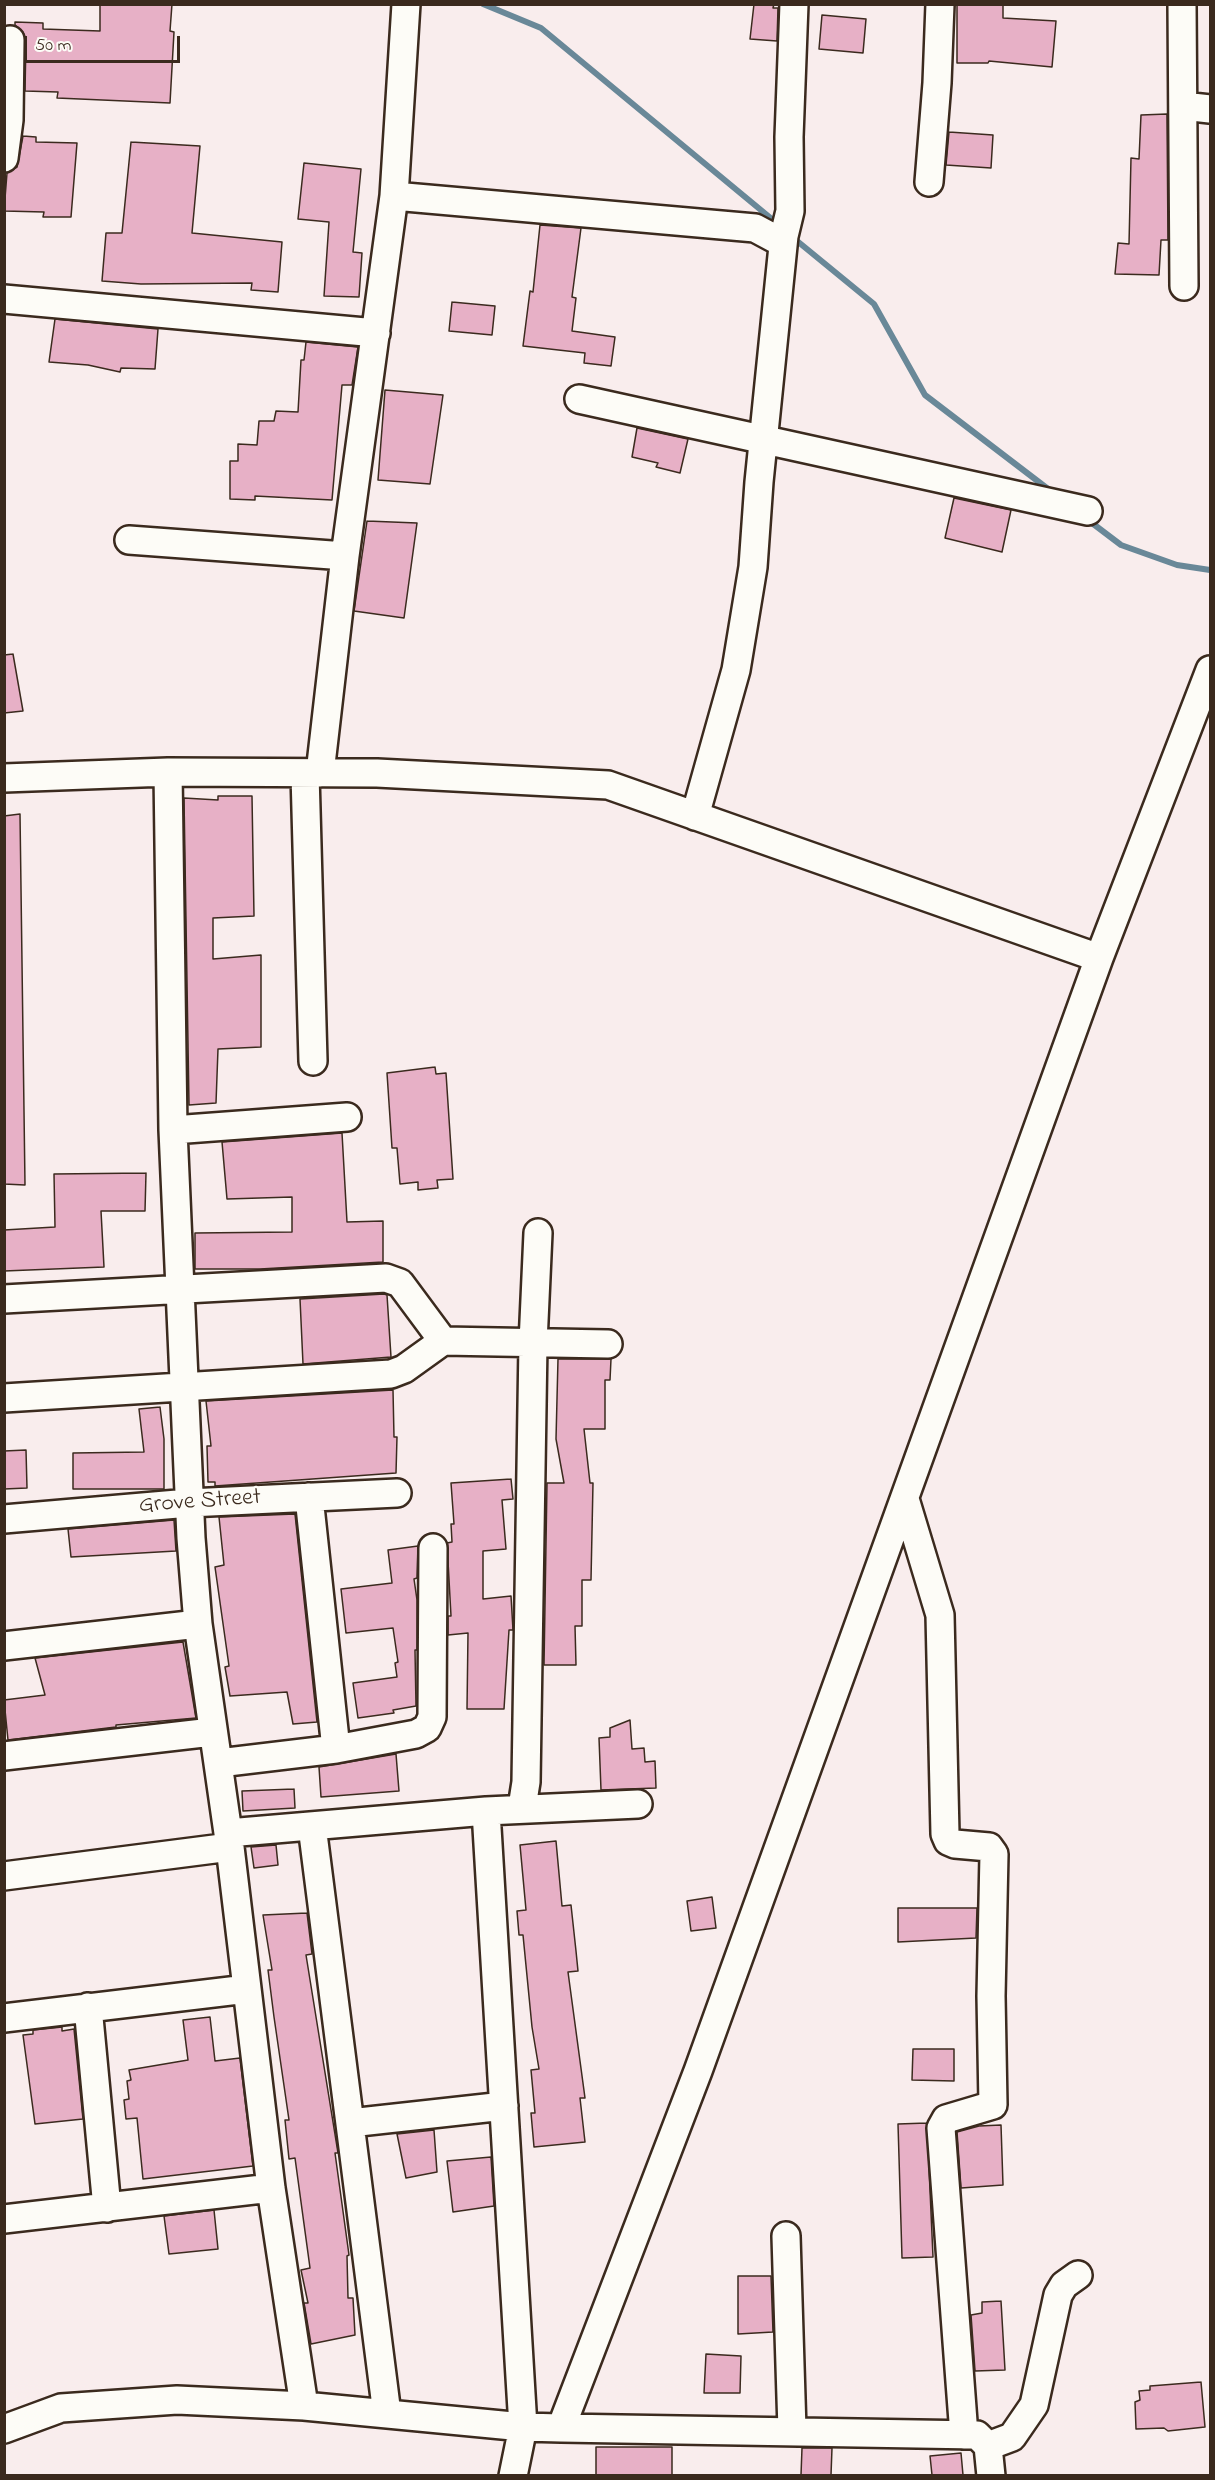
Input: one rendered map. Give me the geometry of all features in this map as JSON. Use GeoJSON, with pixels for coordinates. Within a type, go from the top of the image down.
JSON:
{"type":"FeatureCollection","features":[{"type":"Feature","properties":{"kind":"street"},"geometry":{"type":"LineString","coordinates":[[313,1061],[313,774],[394,196],[406,4]]}},
{"type":"Feature","properties":{"kind":"street"},"geometry":{"type":"LineString","coordinates":[[695,816],[731,690],[743,635],[753,567],[786,230],[794,4]]}},
{"type":"Feature","properties":{"kind":"street"},"geometry":{"type":"LineString","coordinates":[[929,182],[937,83],[940,4]]}},
{"type":"Feature","properties":{"kind":"street"},"geometry":{"type":"LineString","coordinates":[[1182,4],[1184,286]]}},
{"type":"Feature","properties":{"kind":"street"},"geometry":{"type":"LineString","coordinates":[[4,158],[9,120],[10,40]]}},
{"type":"Feature","properties":{"kind":"street"},"geometry":{"type":"LineString","coordinates":[[1183,106],[1210,109]]}},
{"type":"Feature","properties":{"kind":"street"},"geometry":{"type":"LineString","coordinates":[[394,196],[786,230]]}},
{"type":"Feature","properties":{"kind":"street"},"geometry":{"type":"LineString","coordinates":[[4,299],[376,333]]}},
{"type":"Feature","properties":{"kind":"street"},"geometry":{"type":"LineString","coordinates":[[579,399],[1088,511]]}},
{"type":"Feature","properties":{"kind":"street"},"geometry":{"type":"LineString","coordinates":[[129,540],[345,556]]}},
{"type":"Feature","properties":{"kind":"street"},"geometry":{"type":"LineString","coordinates":[[561,2428],[698,2071],[1099,958],[1210,670]]}},
{"type":"Feature","properties":{"kind":"street"},"geometry":{"type":"LineString","coordinates":[[4,778],[168,772],[377,773],[608,785],[1099,958]]}},
{"type":"Feature","properties":{"kind":"street"},"geometry":{"type":"LineString","coordinates":[[168,772],[173,1130],[189,1503],[198,1624],[229,1840],[271,2188],[304,2406]]}},
{"type":"Feature","properties":{"kind":"street"},"geometry":{"type":"LineString","coordinates":[[173,1130],[347,1117]]}},
{"type":"Feature","properties":{"kind":"street"},"geometry":{"type":"LineString","coordinates":[[518,1809],[523,1801],[526,1782],[533,1343],[538,1233]]}},
{"type":"Feature","properties":{"kind":"street"},"geometry":{"type":"LineString","coordinates":[[4,1299],[386,1278],[400,1283],[443,1341]]}},
{"type":"Feature","properties":{"kind":"street"},"geometry":{"type":"LineString","coordinates":[[4,1398],[391,1374],[404,1369],[443,1341],[608,1344]]}},
{"type":"Feature","properties":{"kind":"street","name":"Grove Street"},"geometry":{"type":"LineString","coordinates":[[4,1519],[189,1503],[396,1493]]}},
{"type":"Feature","properties":{"kind":"street"},"geometry":{"type":"LineString","coordinates":[[309,1497],[336,1749]]}},
{"type":"Feature","properties":{"kind":"street"},"geometry":{"type":"LineString","coordinates":[[905,1499],[940,1615],[945,1834],[948,1841],[955,1844],[989,1847],[994,1854],[991,1996],[993,2105],[946,2119],[941,2128],[976,2440],[991,2475]]}},
{"type":"Feature","properties":{"kind":"street"},"geometry":{"type":"LineString","coordinates":[[219,1763],[336,1749],[416,1734],[427,1728],[432,1717],[433,1548]]}},
{"type":"Feature","properties":{"kind":"street"},"geometry":{"type":"LineString","coordinates":[[4,1646],[198,1624]]}},
{"type":"Feature","properties":{"kind":"street"},"geometry":{"type":"LineString","coordinates":[[4,1756],[212,1732]]}},
{"type":"Feature","properties":{"kind":"street"},"geometry":{"type":"LineString","coordinates":[[4,1876],[312,1826],[486,1811],[638,1804]]}},
{"type":"Feature","properties":{"kind":"street"},"geometry":{"type":"LineString","coordinates":[[486,1811],[523,2427],[513,2475]]}},
{"type":"Feature","properties":{"kind":"street"},"geometry":{"type":"LineString","coordinates":[[312,1826],[387,2414]]}},
{"type":"Feature","properties":{"kind":"street"},"geometry":{"type":"LineString","coordinates":[[4,2018],[247,1989]]}},
{"type":"Feature","properties":{"kind":"street"},"geometry":{"type":"LineString","coordinates":[[88,2007],[107,2208]]}},
{"type":"Feature","properties":{"kind":"street"},"geometry":{"type":"LineString","coordinates":[[350,2123],[504,2106]]}},
{"type":"Feature","properties":{"kind":"street"},"geometry":{"type":"LineString","coordinates":[[4,2219],[271,2188]]}},
{"type":"Feature","properties":{"kind":"street"},"geometry":{"type":"LineString","coordinates":[[786,2236],[792,2430]]}},
{"type":"Feature","properties":{"kind":"street"},"geometry":{"type":"LineString","coordinates":[[4,2429],[61,2408],[177,2400],[304,2406],[523,2427],[792,2430],[976,2440],[1012,2437],[1034,2405],[1058,2295],[1064,2285],[1078,2275]]}},
{"type":"Feature","properties":{"kind":"building"},"geometry":{"type":"Polygon","coordinates":[[[100,4],[172,4],[170,31],[174,32],[170,103],[57,98],[58,92],[25,91],[26,40],[15,22],[43,23],[43,29],[100,31],[100,4]]]}},
{"type":"Feature","properties":{"kind":"building"},"geometry":{"type":"Polygon","coordinates":[[[754,4],[774,4],[773,8],[778,8],[777,41],[750,39],[754,4]]]}},
{"type":"Feature","properties":{"kind":"building"},"geometry":{"type":"Polygon","coordinates":[[[957,4],[1003,4],[1003,18],[1056,21],[1052,67],[989,61],[988,63],[957,63],[957,4]]]}},
{"type":"Feature","properties":{"kind":"building"},"geometry":{"type":"Polygon","coordinates":[[[822,15],[866,19],[863,53],[819,49],[822,15]]]}},
{"type":"Feature","properties":{"kind":"building"},"geometry":{"type":"Polygon","coordinates":[[[1167,114],[1168,240],[1161,240],[1159,275],[1115,274],[1118,243],[1129,244],[1131,158],[1139,159],[1141,115],[1167,114]]]}},
{"type":"Feature","properties":{"kind":"building"},"geometry":{"type":"Polygon","coordinates":[[[949,132],[993,135],[991,168],[946,165],[949,132]]]}},
{"type":"Feature","properties":{"kind":"building"},"geometry":{"type":"Polygon","coordinates":[[[23,136],[36,137],[36,142],[77,143],[71,217],[43,217],[44,212],[4,211],[7,173],[17,167],[23,136]]]}},
{"type":"Feature","properties":{"kind":"building"},"geometry":{"type":"Polygon","coordinates":[[[131,142],[200,146],[192,233],[282,242],[278,292],[251,290],[252,283],[141,284],[102,281],[106,233],[122,233],[131,142]]]}},
{"type":"Feature","properties":{"kind":"building"},"geometry":{"type":"Polygon","coordinates":[[[304,163],[361,169],[353,252],[362,253],[359,297],[324,296],[329,222],[298,219],[304,163]]]}},
{"type":"Feature","properties":{"kind":"building"},"geometry":{"type":"Polygon","coordinates":[[[540,225],[581,228],[572,297],[576,298],[572,331],[615,337],[611,366],[584,363],[585,353],[523,346],[530,291],[533,292],[540,225]]]}},
{"type":"Feature","properties":{"kind":"building"},"geometry":{"type":"Polygon","coordinates":[[[452,302],[495,306],[492,335],[449,331],[452,302]]]}},
{"type":"Feature","properties":{"kind":"building"},"geometry":{"type":"Polygon","coordinates":[[[55,319],[158,329],[155,369],[121,368],[120,372],[88,365],[49,362],[55,319]]]}},
{"type":"Feature","properties":{"kind":"building"},"geometry":{"type":"Polygon","coordinates":[[[306,342],[358,347],[352,385],[342,385],[332,500],[255,496],[255,500],[230,499],[230,461],[238,461],[238,444],[257,445],[259,421],[274,421],[276,411],[298,412],[301,360],[304,360],[306,342]]]}},
{"type":"Feature","properties":{"kind":"building"},"geometry":{"type":"Polygon","coordinates":[[[385,390],[443,395],[430,484],[378,480],[385,390]]]}},
{"type":"Feature","properties":{"kind":"building"},"geometry":{"type":"Polygon","coordinates":[[[637,428],[688,439],[680,473],[656,467],[658,463],[632,457],[637,428]]]}},
{"type":"Feature","properties":{"kind":"building"},"geometry":{"type":"Polygon","coordinates":[[[954,498],[1011,510],[1002,552],[945,538],[954,498]]]}},
{"type":"Feature","properties":{"kind":"building"},"geometry":{"type":"Polygon","coordinates":[[[367,521],[417,523],[404,618],[354,611],[367,521]]]}},
{"type":"Feature","properties":{"kind":"building"},"geometry":{"type":"Polygon","coordinates":[[[13,654],[23,711],[4,713],[4,655],[13,654]]]}},
{"type":"Feature","properties":{"kind":"building"},"geometry":{"type":"Polygon","coordinates":[[[218,796],[252,796],[254,916],[213,918],[213,959],[261,955],[261,1047],[218,1049],[216,1103],[189,1105],[184,798],[218,800],[218,796]]]}},
{"type":"Feature","properties":{"kind":"building"},"geometry":{"type":"Polygon","coordinates":[[[20,814],[25,1185],[4,1184],[4,816],[20,814]]]}},
{"type":"Feature","properties":{"kind":"building"},"geometry":{"type":"Polygon","coordinates":[[[435,1067],[436,1074],[446,1073],[453,1179],[437,1180],[438,1188],[418,1190],[418,1182],[400,1184],[397,1148],[392,1148],[387,1073],[435,1067]]]}},
{"type":"Feature","properties":{"kind":"building"},"geometry":{"type":"Polygon","coordinates":[[[342,1133],[347,1222],[383,1221],[383,1262],[260,1269],[195,1269],[195,1233],[292,1232],[292,1197],[227,1199],[222,1142],[342,1133]]]}},
{"type":"Feature","properties":{"kind":"building"},"geometry":{"type":"Polygon","coordinates":[[[146,1173],[145,1211],[101,1211],[104,1267],[4,1271],[4,1230],[55,1227],[54,1174],[146,1173]]]}},
{"type":"Feature","properties":{"kind":"building"},"geometry":{"type":"Polygon","coordinates":[[[387,1295],[391,1357],[303,1364],[300,1299],[387,1295]]]}},
{"type":"Feature","properties":{"kind":"building"},"geometry":{"type":"Polygon","coordinates":[[[558,1359],[611,1359],[610,1380],[605,1380],[605,1429],[584,1429],[590,1483],[593,1483],[591,1580],[582,1580],[582,1626],[575,1626],[576,1665],[544,1665],[547,1483],[564,1483],[556,1439],[558,1359]]]}},
{"type":"Feature","properties":{"kind":"building"},"geometry":{"type":"Polygon","coordinates":[[[393,1390],[394,1437],[397,1437],[396,1473],[215,1486],[215,1482],[208,1482],[207,1446],[211,1446],[206,1401],[393,1390]]]}},
{"type":"Feature","properties":{"kind":"building"},"geometry":{"type":"Polygon","coordinates":[[[160,1407],[164,1439],[164,1489],[73,1489],[73,1453],[144,1452],[139,1409],[160,1407]]]}},
{"type":"Feature","properties":{"kind":"building"},"geometry":{"type":"Polygon","coordinates":[[[26,1450],[27,1488],[4,1489],[4,1451],[26,1450]]]}},
{"type":"Feature","properties":{"kind":"building"},"geometry":{"type":"Polygon","coordinates":[[[511,1479],[513,1499],[502,1500],[506,1549],[483,1551],[483,1599],[511,1596],[513,1630],[509,1630],[504,1709],[467,1709],[468,1633],[448,1635],[448,1616],[451,1616],[447,1543],[452,1542],[451,1524],[454,1524],[451,1483],[511,1479]]]}},
{"type":"Feature","properties":{"kind":"building"},"geometry":{"type":"Polygon","coordinates":[[[295,1514],[317,1722],[293,1724],[287,1692],[230,1696],[225,1667],[229,1666],[215,1567],[224,1565],[219,1517],[295,1514]]]}},
{"type":"Feature","properties":{"kind":"building"},"geometry":{"type":"Polygon","coordinates":[[[174,1520],[176,1551],[71,1557],[68,1529],[174,1520]]]}},
{"type":"Feature","properties":{"kind":"building"},"geometry":{"type":"Polygon","coordinates":[[[418,1546],[417,1578],[414,1579],[417,1600],[416,1706],[393,1710],[394,1713],[358,1718],[353,1683],[397,1677],[395,1663],[398,1662],[393,1628],[346,1633],[341,1589],[392,1583],[388,1550],[418,1546]]]}},
{"type":"Feature","properties":{"kind":"building"},"geometry":{"type":"Polygon","coordinates":[[[183,1642],[196,1718],[116,1725],[116,1727],[8,1740],[4,1700],[45,1695],[35,1658],[183,1642]]]}},
{"type":"Feature","properties":{"kind":"building"},"geometry":{"type":"Polygon","coordinates":[[[630,1720],[632,1749],[644,1748],[645,1762],[655,1761],[656,1788],[601,1790],[599,1738],[610,1737],[610,1728],[630,1720]]]}},
{"type":"Feature","properties":{"kind":"building"},"geometry":{"type":"Polygon","coordinates":[[[396,1754],[399,1791],[321,1797],[319,1767],[396,1754]]]}},
{"type":"Feature","properties":{"kind":"building"},"geometry":{"type":"Polygon","coordinates":[[[294,1789],[295,1808],[243,1811],[242,1791],[294,1789]]]}},
{"type":"Feature","properties":{"kind":"building"},"geometry":{"type":"Polygon","coordinates":[[[556,1841],[562,1906],[571,1905],[578,1971],[568,1972],[585,2098],[580,2098],[585,2142],[534,2147],[531,2113],[535,2113],[531,2070],[539,2069],[532,2027],[523,1935],[519,1935],[517,1911],[526,1910],[520,1845],[556,1841]]]}},
{"type":"Feature","properties":{"kind":"building"},"geometry":{"type":"Polygon","coordinates":[[[276,1845],[278,1865],[254,1868],[251,1847],[276,1845]]]}},
{"type":"Feature","properties":{"kind":"building"},"geometry":{"type":"Polygon","coordinates":[[[712,1897],[716,1928],[691,1931],[687,1901],[712,1897]]]}},
{"type":"Feature","properties":{"kind":"building"},"geometry":{"type":"Polygon","coordinates":[[[898,1908],[977,1908],[976,1938],[898,1942],[898,1908]]]}},
{"type":"Feature","properties":{"kind":"building"},"geometry":{"type":"Polygon","coordinates":[[[307,1913],[312,1954],[306,1955],[338,2153],[335,2153],[349,2255],[347,2256],[348,2298],[353,2298],[355,2335],[311,2344],[304,2303],[308,2303],[301,2270],[310,2268],[295,2158],[289,2159],[285,2120],[289,2120],[268,1970],[272,1970],[263,1915],[307,1913]]]}},
{"type":"Feature","properties":{"kind":"building"},"geometry":{"type":"Polygon","coordinates":[[[210,2017],[215,2061],[240,2058],[253,2166],[143,2179],[137,2118],[126,2119],[124,2100],[129,2099],[127,2081],[131,2080],[129,2070],[188,2060],[183,2020],[210,2017]]]}},
{"type":"Feature","properties":{"kind":"building"},"geometry":{"type":"Polygon","coordinates":[[[62,2027],[62,2031],[74,2029],[83,2119],[35,2124],[23,2035],[33,2034],[33,2030],[62,2027]]]}},
{"type":"Feature","properties":{"kind":"building"},"geometry":{"type":"Polygon","coordinates":[[[913,2049],[954,2049],[954,2081],[912,2080],[913,2049]]]}},
{"type":"Feature","properties":{"kind":"building"},"geometry":{"type":"Polygon","coordinates":[[[927,2123],[933,2257],[902,2258],[898,2124],[927,2123]]]}},
{"type":"Feature","properties":{"kind":"building"},"geometry":{"type":"Polygon","coordinates":[[[1001,2125],[1003,2185],[961,2188],[957,2132],[979,2126],[1001,2125]]]}},
{"type":"Feature","properties":{"kind":"building"},"geometry":{"type":"Polygon","coordinates":[[[434,2130],[437,2172],[406,2178],[397,2134],[434,2130]]]}},
{"type":"Feature","properties":{"kind":"building"},"geometry":{"type":"Polygon","coordinates":[[[491,2157],[494,2206],[453,2212],[447,2161],[491,2157]]]}},
{"type":"Feature","properties":{"kind":"building"},"geometry":{"type":"Polygon","coordinates":[[[214,2210],[218,2249],[169,2254],[164,2216],[214,2210]]]}},
{"type":"Feature","properties":{"kind":"building"},"geometry":{"type":"Polygon","coordinates":[[[738,2276],[771,2276],[773,2332],[738,2334],[738,2276]]]}},
{"type":"Feature","properties":{"kind":"building"},"geometry":{"type":"Polygon","coordinates":[[[1001,2301],[1005,2370],[975,2371],[971,2315],[982,2313],[982,2302],[1001,2301]]]}},
{"type":"Feature","properties":{"kind":"building"},"geometry":{"type":"Polygon","coordinates":[[[706,2354],[741,2356],[740,2393],[704,2393],[706,2354]]]}},
{"type":"Feature","properties":{"kind":"building"},"geometry":{"type":"Polygon","coordinates":[[[1201,2382],[1205,2427],[1168,2431],[1164,2428],[1136,2429],[1135,2402],[1140,2400],[1139,2391],[1150,2390],[1150,2386],[1201,2382]]]}},
{"type":"Feature","properties":{"kind":"building"},"geometry":{"type":"Polygon","coordinates":[[[596,2447],[672,2447],[672,2475],[596,2475],[596,2447]]]}},
{"type":"Feature","properties":{"kind":"building"},"geometry":{"type":"Polygon","coordinates":[[[802,2448],[832,2448],[831,2475],[801,2475],[802,2448]]]}},
{"type":"Feature","properties":{"kind":"building"},"geometry":{"type":"Polygon","coordinates":[[[961,2453],[963,2475],[932,2475],[930,2456],[961,2453]]]}},
{"type":"Feature","properties":{"kind":"waterway"},"geometry":{"type":"LineString","coordinates":[[483,4],[541,28],[779,225]]}},
{"type":"Feature","properties":{"kind":"waterway"},"geometry":{"type":"LineString","coordinates":[[791,236],[874,304],[925,395],[1052,492]]}},
{"type":"Feature","properties":{"kind":"waterway"},"geometry":{"type":"LineString","coordinates":[[1088,520],[1121,545],[1177,565],[1210,570]]}}]}
